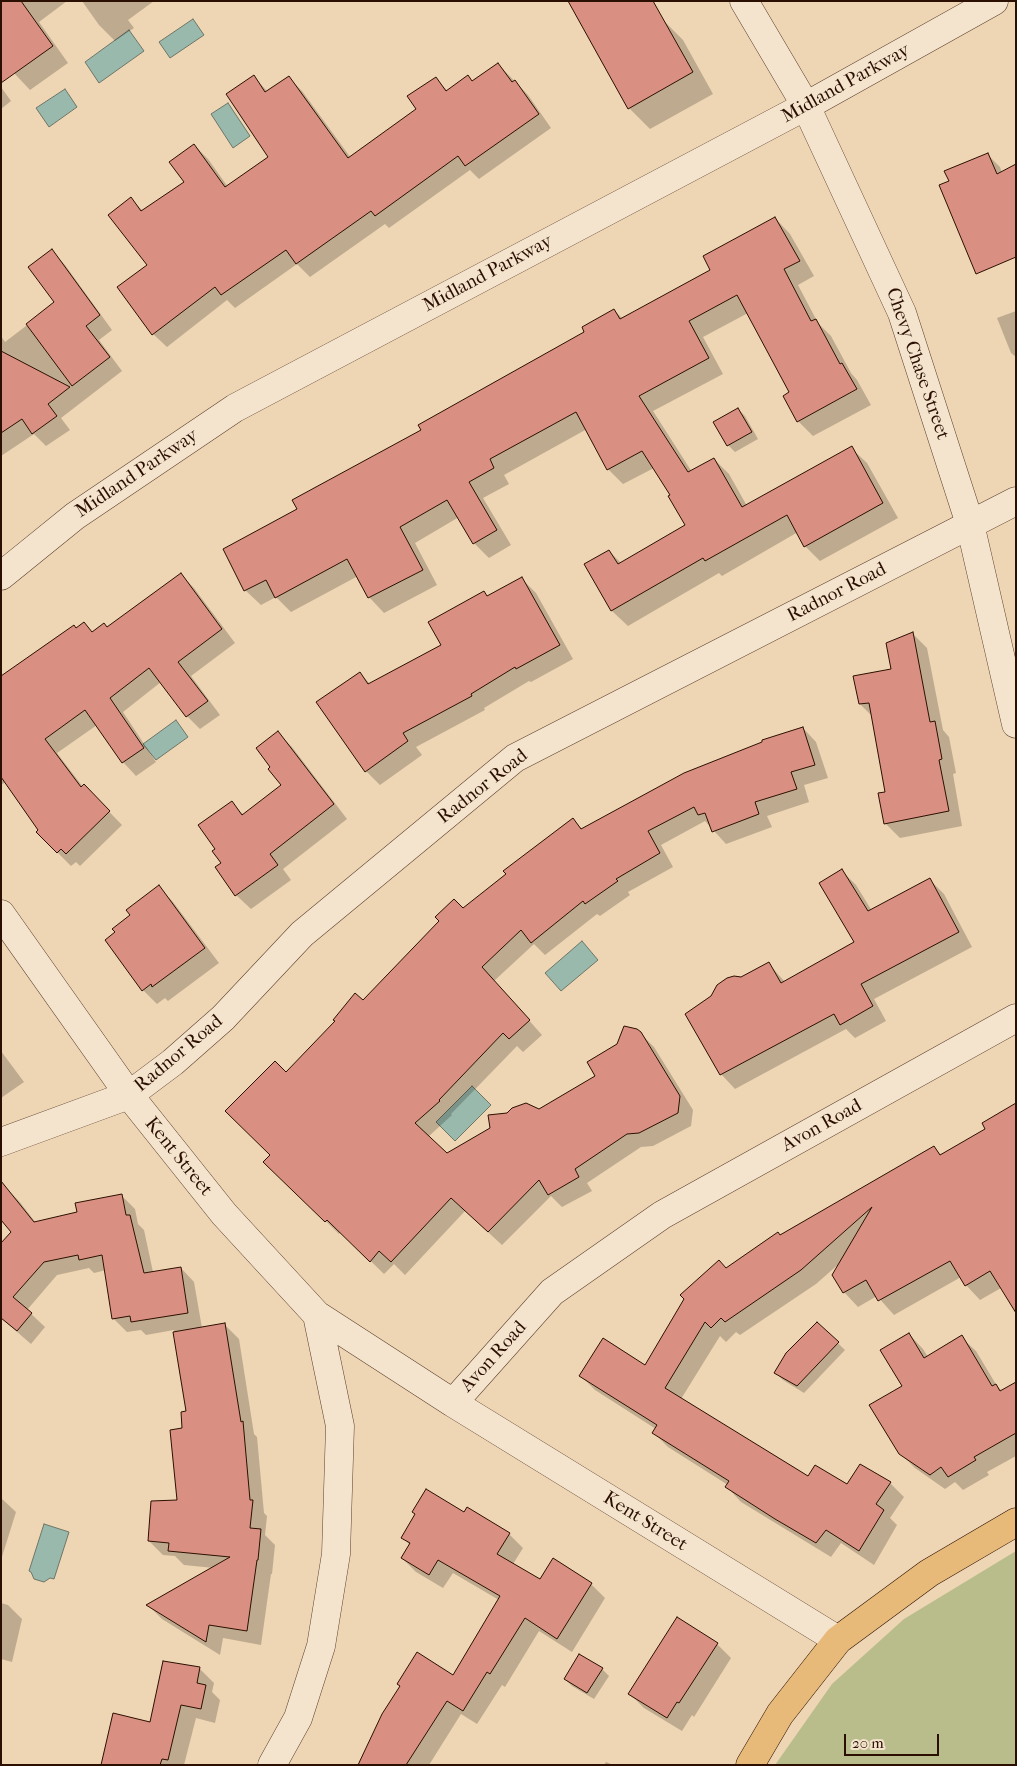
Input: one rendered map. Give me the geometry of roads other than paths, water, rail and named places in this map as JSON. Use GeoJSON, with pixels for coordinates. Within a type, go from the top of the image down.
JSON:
{"type":"FeatureCollection","features":[{"type":"Feature","properties":{"kind":"main road"},"geometry":{"type":"LineString","coordinates":[[750,1765],[780,1714],[838,1640],[929,1573],[1016,1522]]}},
{"type":"Feature","properties":{"kind":"street","name":"Chevy Chase Street"},"geometry":{"type":"LineString","coordinates":[[744,1],[806,106],[902,313],[970,524],[1016,724]]}},
{"type":"Feature","properties":{"kind":"street","name":"Midland Parkway"},"geometry":{"type":"LineString","coordinates":[[1,576],[75,516],[235,408],[806,106],[994,1]]}},
{"type":"Feature","properties":{"kind":"street","name":"Radnor Road"},"geometry":{"type":"LineString","coordinates":[[1,1142],[129,1095],[173,1062],[223,1018],[302,934],[515,758],[1016,501]]}},
{"type":"Feature","properties":{"kind":"street","name":"Kent Street"},"geometry":{"type":"LineString","coordinates":[[1,914],[129,1095],[224,1214],[317,1315]]}},
{"type":"Feature","properties":{"kind":"street","name":"Avon Road"},"geometry":{"type":"LineString","coordinates":[[317,1315],[453,1403],[552,1292],[654,1221],[1016,1018]]}},
{"type":"Feature","properties":{"kind":"street"},"geometry":{"type":"LineString","coordinates":[[272,1765],[298,1718],[321,1646],[336,1554],[340,1426],[317,1315]]}},
{"type":"Feature","properties":{"kind":"street","name":"Kent Street"},"geometry":{"type":"LineString","coordinates":[[453,1403],[838,1640]]}}]}
